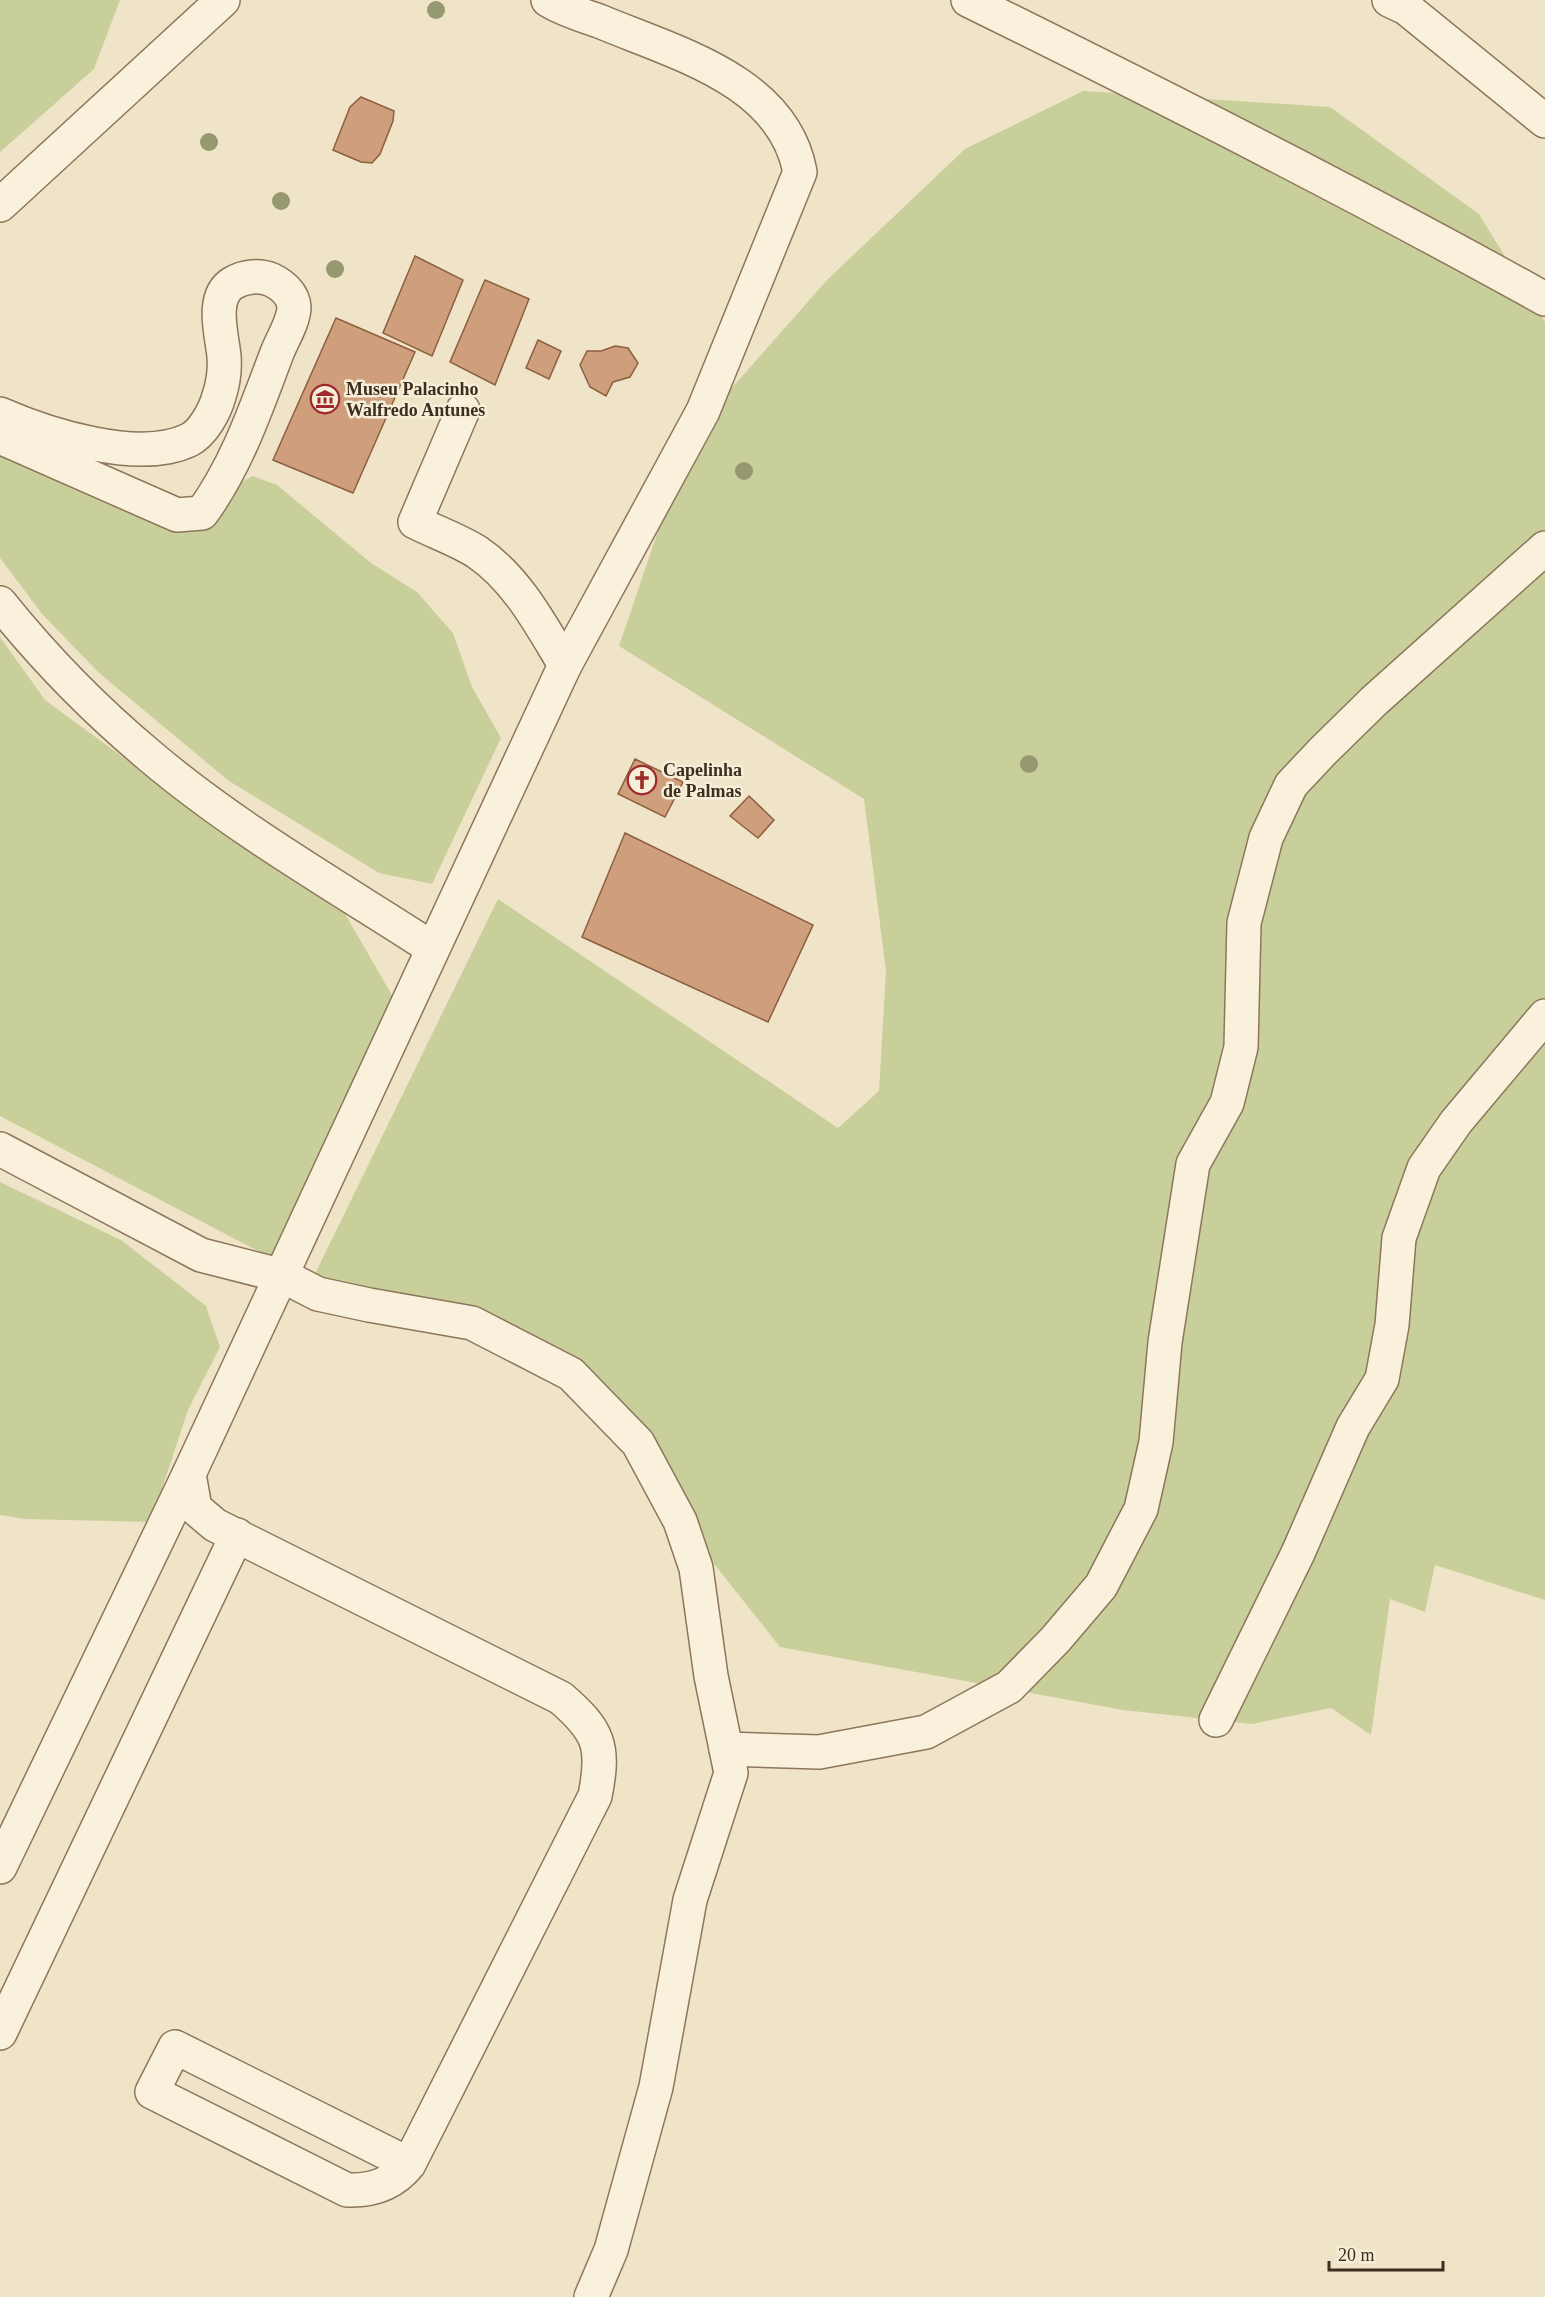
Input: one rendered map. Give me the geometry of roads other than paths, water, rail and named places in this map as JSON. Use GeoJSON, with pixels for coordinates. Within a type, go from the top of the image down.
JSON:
{"type":"FeatureCollection","features":[{"type":"Feature","properties":{"kind":"street"},"geometry":{"type":"LineString","coordinates":[[0,205],[223,0]]}},
{"type":"Feature","properties":{"kind":"street"},"geometry":{"type":"LineString","coordinates":[[0,1867],[283,1276],[432,948],[565,665],[703,411],[800,172],[796,152],[787,132],[763,102],[745,88],[701,65],[548,0]]}},
{"type":"Feature","properties":{"kind":"street"},"geometry":{"type":"LineString","coordinates":[[968,0],[1191,110],[1400,219],[1545,300]]}},
{"type":"Feature","properties":{"kind":"street"},"geometry":{"type":"LineString","coordinates":[[1389,0],[1406,9],[1545,121]]}},
{"type":"Feature","properties":{"kind":"street"},"geometry":{"type":"LineString","coordinates":[[0,414],[36,428],[102,444],[143,448],[163,447],[189,440],[201,431],[219,398],[224,357],[219,318],[226,290],[232,284],[246,278],[263,276],[279,284],[290,295],[294,306],[293,314],[255,413],[228,471],[202,513],[177,515],[0,437]]}},
{"type":"Feature","properties":{"kind":"street"},"geometry":{"type":"LineString","coordinates":[[463,410],[415,522],[477,552],[507,579],[537,618],[565,665]]}},
{"type":"Feature","properties":{"kind":"street"},"geometry":{"type":"LineString","coordinates":[[726,1749],[819,1752],[926,1732],[1009,1687],[1055,1640],[1101,1586],[1141,1509],[1156,1442],[1165,1342],[1193,1164],[1227,1103],[1241,1047],[1244,923],[1266,838],[1291,785],[1323,751],[1374,701],[1545,548]]}},
{"type":"Feature","properties":{"kind":"street"},"geometry":{"type":"LineString","coordinates":[[0,603],[35,648],[150,757],[215,806],[432,948]]}},
{"type":"Feature","properties":{"kind":"street"},"geometry":{"type":"LineString","coordinates":[[1216,1720],[1298,1553],[1353,1427],[1382,1379],[1392,1325],[1399,1238],[1424,1168],[1456,1122],[1545,1016]]}},
{"type":"Feature","properties":{"kind":"street"},"geometry":{"type":"LineString","coordinates":[[0,1149],[201,1255],[283,1276],[318,1294],[472,1323],[571,1374],[638,1443],[680,1521],[696,1568],[711,1676],[731,1773],[690,1900],[656,2087],[611,2250],[591,2297]]}},
{"type":"Feature","properties":{"kind":"street"},"geometry":{"type":"LineString","coordinates":[[189,1474],[195,1508],[215,1525],[561,1698],[588,1721],[597,1740],[600,1770],[595,1796],[409,2164],[399,2176],[366,2191],[347,2190],[152,2092],[175,2047],[409,2164]]}},
{"type":"Feature","properties":{"kind":"street"},"geometry":{"type":"LineString","coordinates":[[0,2032],[237,1535]]}},
{"type":"Feature","properties":{"kind":"place","name":"Museu Palacinho Walfredo Antunes"},"geometry":{"type":"Point","coordinates":[325,399]}},
{"type":"Feature","properties":{"kind":"place","name":"Capelinha de Palmas"},"geometry":{"type":"Point","coordinates":[642,780]}}]}
